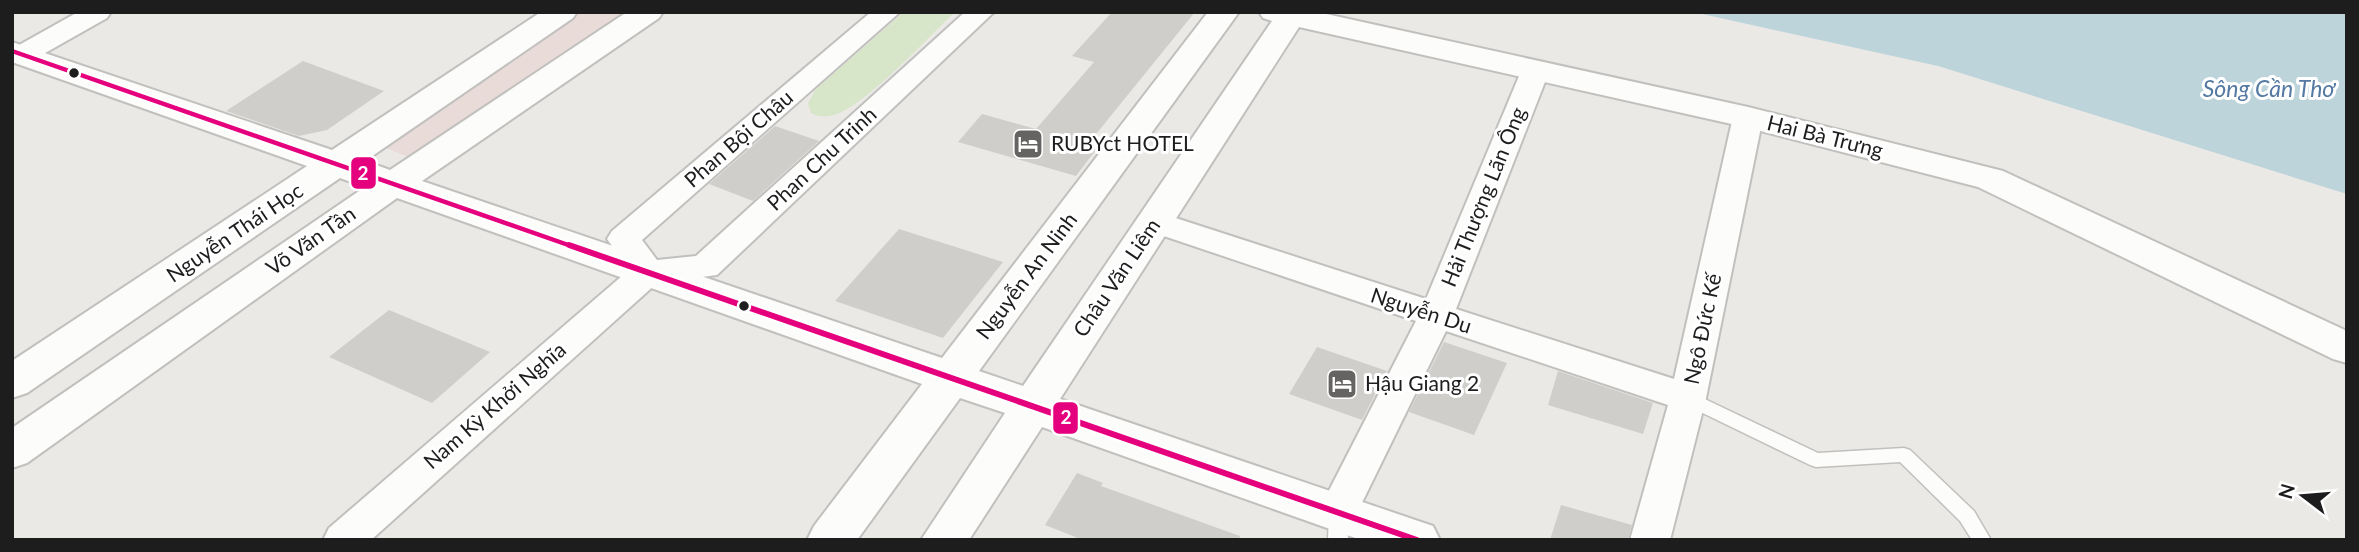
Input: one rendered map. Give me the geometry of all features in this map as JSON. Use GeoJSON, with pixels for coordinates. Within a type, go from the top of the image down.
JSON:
{"type":"FeatureCollection","features":[{"type":"Feature","properties":{"kind":"street"},"geometry":{"type":"LineString","coordinates":[[17,53],[98,12]]}},
{"type":"Feature","properties":{"kind":"street","name":"Nguyễn Thái Học"},"geometry":{"type":"LineString","coordinates":[[12,383],[562,12]]}},
{"type":"Feature","properties":{"kind":"street","name":"Võ Văn Tần"},"geometry":{"type":"LineString","coordinates":[[12,451],[393,184],[648,12]]}},
{"type":"Feature","properties":{"kind":"street","name":"Phan Bội Châu"},"geometry":{"type":"LineString","coordinates":[[648,272],[622,239],[887,12]]}},
{"type":"Feature","properties":{"kind":"street","name":"Phan Chu Trinh"},"geometry":{"type":"LineString","coordinates":[[648,272],[705,267],[981,12]]}},
{"type":"Feature","properties":{"kind":"street","name":"Nguyễn An Ninh"},"geometry":{"type":"LineString","coordinates":[[830,540],[1224,12]]}},
{"type":"Feature","properties":{"kind":"street","name":"Hai Bà Trưng"},"geometry":{"type":"LineString","coordinates":[[1282,14],[1748,117],[1990,179],[2347,348]]}},
{"type":"Feature","properties":{"kind":"street","name":"Châu Văn Liêm"},"geometry":{"type":"LineString","coordinates":[[944,540],[1154,222],[1282,14]]}},
{"type":"Feature","properties":{"kind":"street"},"geometry":{"type":"LineString","coordinates":[[17,53],[1032,406],[1338,526],[1417,540]]}},
{"type":"Feature","properties":{"kind":"street","name":"Hải Thượng Lãn Ông"},"geometry":{"type":"LineString","coordinates":[[1338,526],[1436,317],[1536,69]]}},
{"type":"Feature","properties":{"kind":"street","name":"Ngô Đức Kế"},"geometry":{"type":"LineString","coordinates":[[1650,540],[1688,398],[1748,117]]}},
{"type":"Feature","properties":{"kind":"street","name":"Nguyễn Du"},"geometry":{"type":"LineString","coordinates":[[1154,222],[1688,398]]}},
{"type":"Feature","properties":{"kind":"street","name":"Nam Kỳ Khởi Nghĩa"},"geometry":{"type":"LineString","coordinates":[[343,540],[648,272]]}},
{"type":"Feature","properties":{"kind":"lane"},"geometry":{"type":"LineString","coordinates":[[1688,398],[1816,460],[1904,455],[1967,516],[1982,540]]}},
{"type":"Feature","properties":{"kind":"shaded area"},"geometry":{"type":"Polygon","coordinates":[[[570,12],[631,12],[413,159],[374,143],[570,12]]]}},
{"type":"Feature","properties":{"kind":"green space"},"geometry":{"type":"Polygon","coordinates":[[[904,12],[955,12],[865,97],[837,114],[817,116],[811,113],[808,103],[816,89],[904,12]]]}},
{"type":"Feature","properties":{"kind":"water","name":"Sông Cần Thơ"},"geometry":{"type":"Polygon","coordinates":[[[1693,12],[2347,12],[2347,194],[1938,66],[1693,12]]]}},
{"type":"Feature","properties":{"kind":"building"},"geometry":{"type":"Polygon","coordinates":[[[1112,12],[1195,12],[1088,144],[1098,147],[1076,176],[958,142],[982,114],[1036,129],[1094,62],[1072,56],[1112,12]]]}},
{"type":"Feature","properties":{"kind":"building"},"geometry":{"type":"Polygon","coordinates":[[[303,61],[384,91],[327,130],[299,136],[226,111],[303,61]]]}},
{"type":"Feature","properties":{"kind":"building"},"geometry":{"type":"Polygon","coordinates":[[[775,126],[819,141],[753,201],[709,184],[775,126]]]}},
{"type":"Feature","properties":{"kind":"building"},"geometry":{"type":"Polygon","coordinates":[[[899,229],[1003,262],[943,338],[835,301],[899,229]]]}},
{"type":"Feature","properties":{"kind":"building"},"geometry":{"type":"Polygon","coordinates":[[[389,310],[490,352],[432,403],[329,357],[389,310]]]}},
{"type":"Feature","properties":{"kind":"building"},"geometry":{"type":"Polygon","coordinates":[[[1444,342],[1507,363],[1474,435],[1409,412],[1444,342]]]}},
{"type":"Feature","properties":{"kind":"building","name":"Hậu Giang 2"},"geometry":{"type":"Polygon","coordinates":[[[1317,347],[1387,371],[1362,420],[1289,394],[1317,347]]]}},
{"type":"Feature","properties":{"kind":"building"},"geometry":{"type":"Polygon","coordinates":[[[1558,371],[1653,403],[1643,434],[1548,405],[1558,371]]]}},
{"type":"Feature","properties":{"kind":"building"},"geometry":{"type":"Polygon","coordinates":[[[1077,473],[1103,483],[1101,486],[1240,536],[1239,540],[1083,540],[1045,525],[1077,473]]]}},
{"type":"Feature","properties":{"kind":"building"},"geometry":{"type":"Polygon","coordinates":[[[1561,505],[1632,525],[1628,540],[1550,540],[1561,505]]]}},
{"type":"Feature","properties":{"kind":"transit line","name":"2"},"geometry":{"type":"LineString","coordinates":[[12,51],[1417,540]]}},
{"type":"Feature","properties":{"kind":"place","name":"RUBYct HOTEL"},"geometry":{"type":"Point","coordinates":[1028,144]}},
{"type":"Feature","properties":{"kind":"place","name":"Hậu Giang 2"},"geometry":{"type":"Point","coordinates":[1342,384]}}]}
